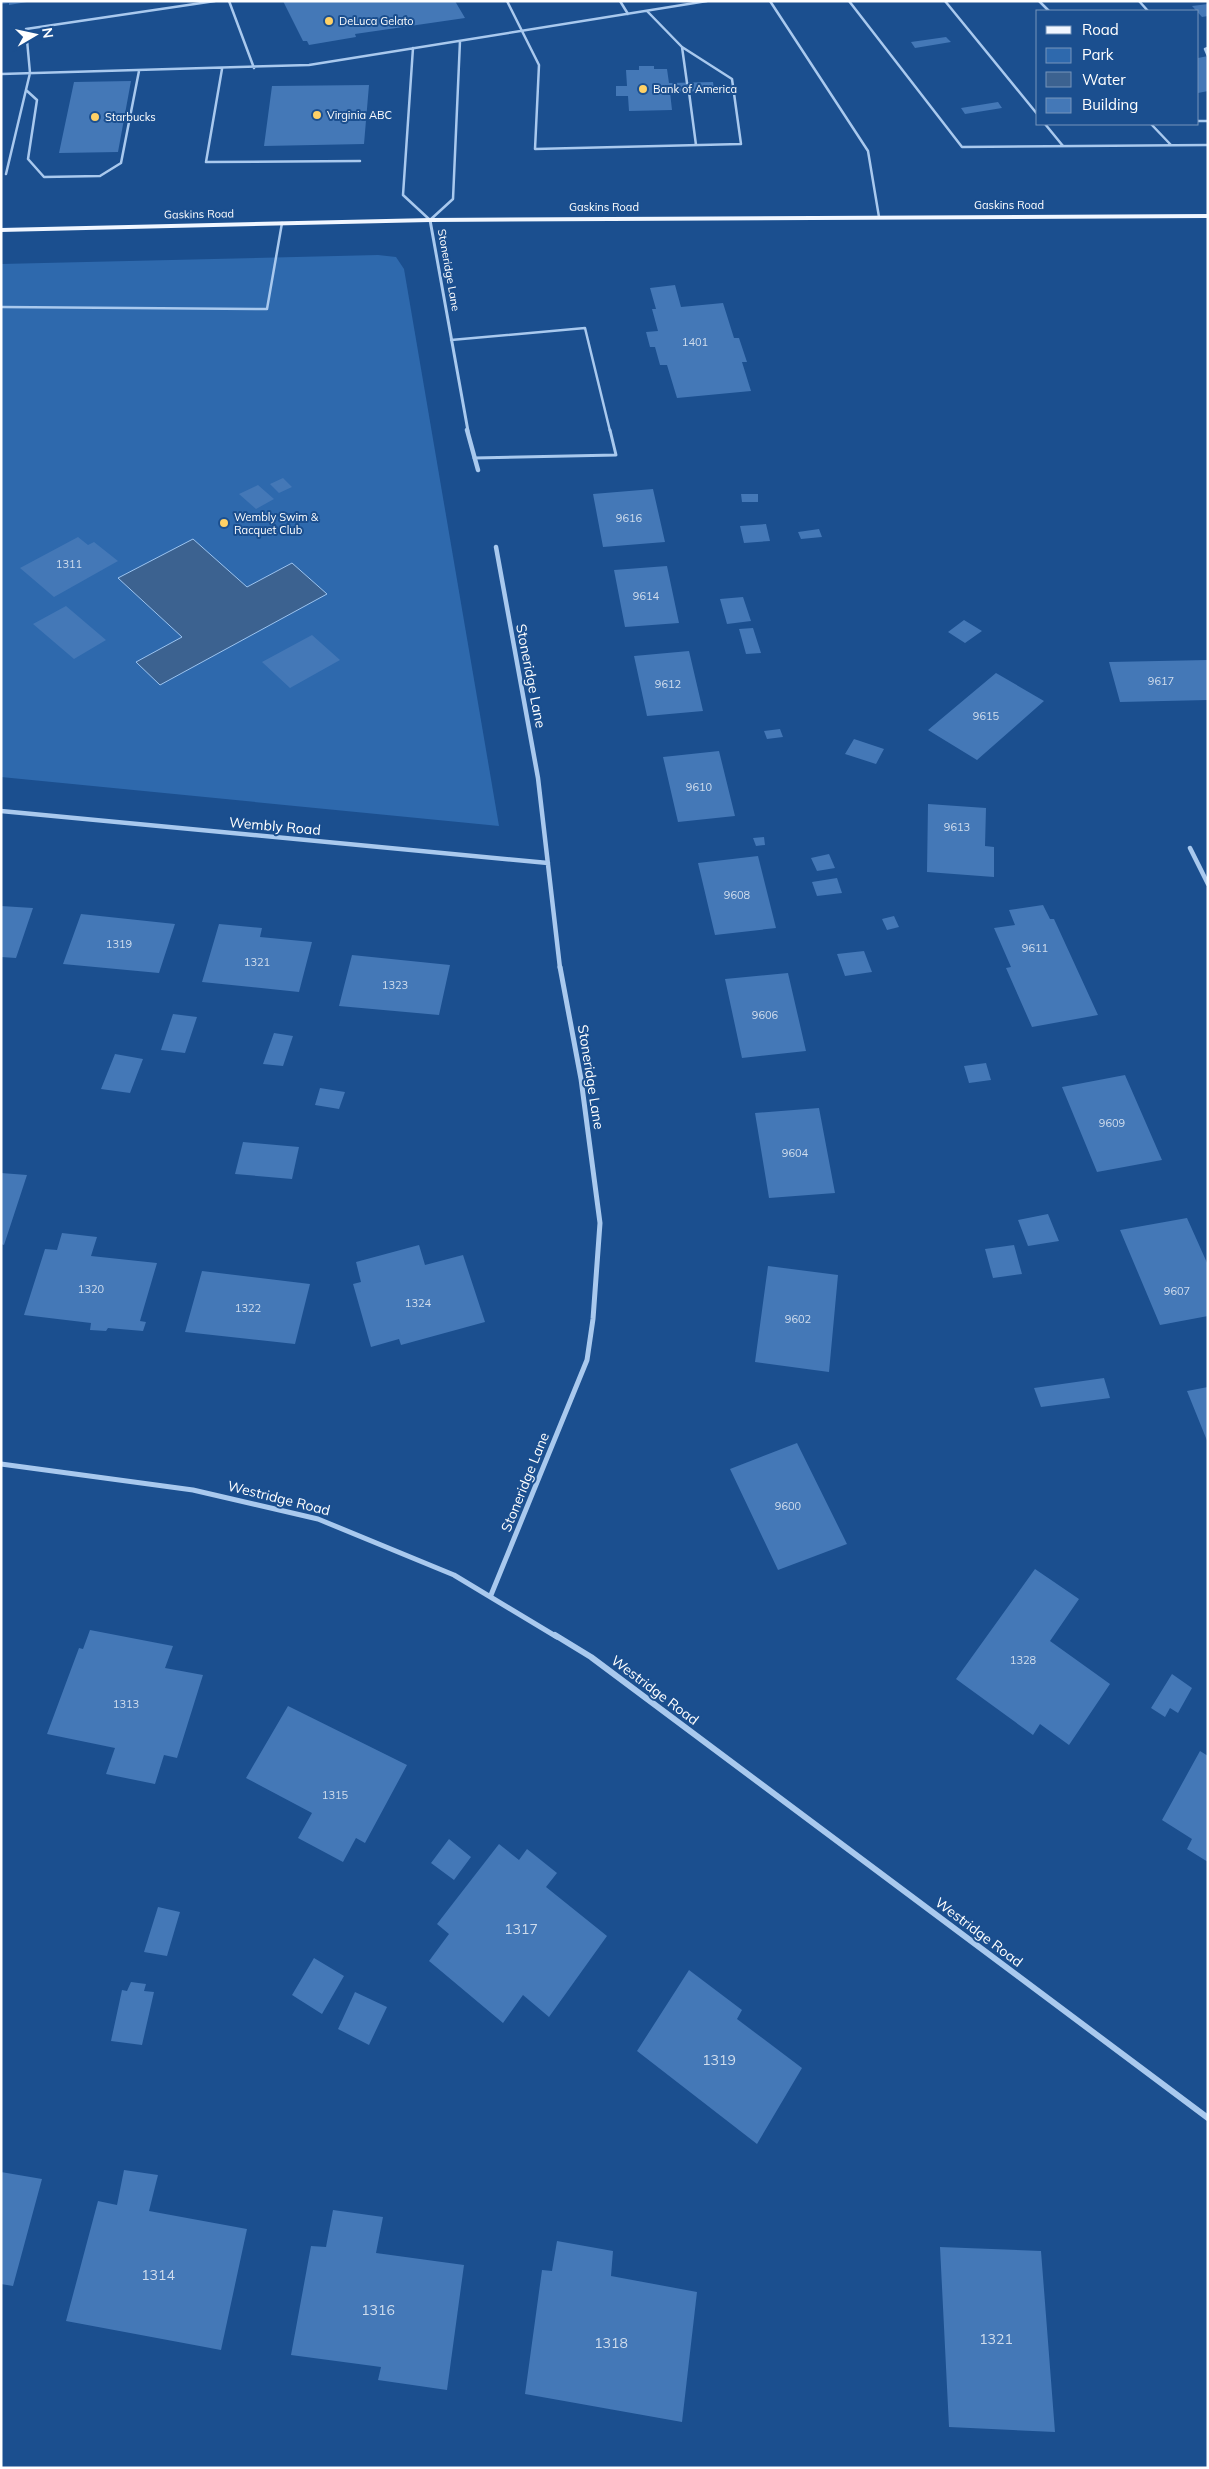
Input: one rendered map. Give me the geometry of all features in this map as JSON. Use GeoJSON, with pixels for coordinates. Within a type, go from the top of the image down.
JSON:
{"type":"FeatureCollection","features":[{"type":"Feature","properties":{"kind":"main road","name":"Gaskins Road"},"geometry":{"type":"LineString","coordinates":[[1,230],[430,220],[1208,216]]}},
{"type":"Feature","properties":{"kind":"street","name":"Stoneridge Lane"},"geometry":{"type":"LineString","coordinates":[[430,220],[469,439],[478,470]]}},
{"type":"Feature","properties":{"kind":"street","name":"Stoneridge Lane"},"geometry":{"type":"LineString","coordinates":[[491,1595],[587,1360],[594,1319],[600,1223],[581,1079],[556,945],[538,778],[496,547]]}},
{"type":"Feature","properties":{"kind":"street","name":"Wembly Road"},"geometry":{"type":"LineString","coordinates":[[1,811],[548,863]]}},
{"type":"Feature","properties":{"kind":"street"},"geometry":{"type":"LineString","coordinates":[[1190,848],[1208,884]]}},
{"type":"Feature","properties":{"kind":"street","name":"Westridge Road"},"geometry":{"type":"LineString","coordinates":[[1,1464],[193,1490],[318,1519],[454,1575],[491,1595],[591,1657],[1208,2118]]}},
{"type":"Feature","properties":{"kind":"lane"},"geometry":{"type":"LineString","coordinates":[[6,174],[30,73],[26,29],[215,1]]}},
{"type":"Feature","properties":{"kind":"lane"},"geometry":{"type":"LineString","coordinates":[[229,1],[254,68]]}},
{"type":"Feature","properties":{"kind":"lane"},"geometry":{"type":"LineString","coordinates":[[507,1],[539,65],[535,149],[742,144],[732,78],[682,47],[647,11]]}},
{"type":"Feature","properties":{"kind":"lane"},"geometry":{"type":"LineString","coordinates":[[620,1],[628,14]]}},
{"type":"Feature","properties":{"kind":"lane"},"geometry":{"type":"LineString","coordinates":[[1,74],[309,65],[707,1]]}},
{"type":"Feature","properties":{"kind":"lane"},"geometry":{"type":"LineString","coordinates":[[770,1],[859,135],[868,152],[879,217]]}},
{"type":"Feature","properties":{"kind":"lane"},"geometry":{"type":"LineString","coordinates":[[849,1],[962,148],[1208,145]]}},
{"type":"Feature","properties":{"kind":"lane"},"geometry":{"type":"LineString","coordinates":[[945,1],[1036,113]]}},
{"type":"Feature","properties":{"kind":"lane"},"geometry":{"type":"LineString","coordinates":[[413,48],[403,194],[430,220],[453,199],[460,41]]}},
{"type":"Feature","properties":{"kind":"lane"},"geometry":{"type":"LineString","coordinates":[[682,47],[687,82]]}},
{"type":"Feature","properties":{"kind":"lane"},"geometry":{"type":"LineString","coordinates":[[1208,48],[1205,49],[1208,56]]}},
{"type":"Feature","properties":{"kind":"lane"},"geometry":{"type":"LineString","coordinates":[[222,69],[206,162],[360,161]]}},
{"type":"Feature","properties":{"kind":"lane"},"geometry":{"type":"LineString","coordinates":[[26,90],[37,100],[28,159],[44,177],[100,176],[121,163],[138,70]]}},
{"type":"Feature","properties":{"kind":"lane"},"geometry":{"type":"LineString","coordinates":[[688,92],[696,145]]}},
{"type":"Feature","properties":{"kind":"lane"},"geometry":{"type":"LineString","coordinates":[[1046,125],[1063,146]]}},
{"type":"Feature","properties":{"kind":"lane"},"geometry":{"type":"LineString","coordinates":[[1152,125],[1171,145]]}},
{"type":"Feature","properties":{"kind":"lane"},"geometry":{"type":"LineString","coordinates":[[1,307],[266,309],[282,223]]}},
{"type":"Feature","properties":{"kind":"lane"},"geometry":{"type":"LineString","coordinates":[[451,340],[585,328],[616,455],[474,458]]}},
{"type":"Feature","properties":{"kind":"green space","name":"Wembly Swim & Racquet Club"},"geometry":{"type":"Polygon","coordinates":[[[378,255],[396,257],[404,269],[499,826],[1,777],[1,264],[378,255]]]}},
{"type":"Feature","properties":{"kind":"water"},"geometry":{"type":"Polygon","coordinates":[[[193,539],[247,587],[292,563],[327,594],[160,685],[136,662],[182,637],[118,578],[193,539]]]}},
{"type":"Feature","properties":{"kind":"building"},"geometry":{"type":"Polygon","coordinates":[[[1,1],[27,2],[9,5],[9,3],[1,4],[1,1]]]}},
{"type":"Feature","properties":{"kind":"building"},"geometry":{"type":"Polygon","coordinates":[[[283,1],[455,1],[465,18],[355,34],[356,37],[309,45],[307,41],[303,41],[283,1]]]}},
{"type":"Feature","properties":{"kind":"building"},"geometry":{"type":"Polygon","coordinates":[[[1208,4],[1208,16],[1202,17],[1199,10],[1196,10],[1192,6],[1208,4]]]}},
{"type":"Feature","properties":{"kind":"building"},"geometry":{"type":"Polygon","coordinates":[[[946,37],[951,42],[915,48],[911,42],[946,37]]]}},
{"type":"Feature","properties":{"kind":"building"},"geometry":{"type":"Polygon","coordinates":[[[1208,56],[1208,91],[1199,93],[1199,58],[1208,56]]]}},
{"type":"Feature","properties":{"kind":"building","name":"Bank of America"},"geometry":{"type":"Polygon","coordinates":[[[639,66],[654,66],[654,69],[667,69],[669,83],[713,82],[714,91],[670,92],[672,110],[629,111],[628,96],[616,96],[616,86],[627,86],[626,70],[639,70],[639,66]]]}},
{"type":"Feature","properties":{"kind":"building","name":"Starbucks"},"geometry":{"type":"Polygon","coordinates":[[[131,81],[118,152],[59,153],[74,82],[131,81]]]}},
{"type":"Feature","properties":{"kind":"building","name":"Virginia ABC"},"geometry":{"type":"Polygon","coordinates":[[[369,85],[364,144],[264,146],[272,86],[369,85]]]}},
{"type":"Feature","properties":{"kind":"building"},"geometry":{"type":"Polygon","coordinates":[[[998,102],[1002,108],[965,114],[961,108],[998,102]]]}},
{"type":"Feature","properties":{"kind":"building"},"geometry":{"type":"Polygon","coordinates":[[[675,285],[681,307],[723,303],[734,338],[739,338],[747,362],[742,362],[751,391],[677,398],[667,365],[660,365],[655,347],[650,347],[646,332],[658,331],[652,309],[656,309],[650,288],[675,285]]]}},
{"type":"Feature","properties":{"kind":"building"},"geometry":{"type":"Polygon","coordinates":[[[283,478],[292,487],[279,493],[270,484],[283,478]]]}},
{"type":"Feature","properties":{"kind":"building"},"geometry":{"type":"Polygon","coordinates":[[[258,485],[274,499],[256,509],[239,494],[258,485]]]}},
{"type":"Feature","properties":{"kind":"building"},"geometry":{"type":"Polygon","coordinates":[[[653,489],[665,542],[603,547],[593,494],[653,489]]]}},
{"type":"Feature","properties":{"kind":"building"},"geometry":{"type":"Polygon","coordinates":[[[741,494],[758,494],[758,502],[742,502],[741,494]]]}},
{"type":"Feature","properties":{"kind":"building"},"geometry":{"type":"Polygon","coordinates":[[[766,524],[770,541],[744,543],[740,526],[766,524]]]}},
{"type":"Feature","properties":{"kind":"building"},"geometry":{"type":"Polygon","coordinates":[[[819,529],[822,537],[801,539],[798,532],[819,529]]]}},
{"type":"Feature","properties":{"kind":"building"},"geometry":{"type":"Polygon","coordinates":[[[78,537],[88,545],[94,542],[118,561],[54,597],[20,568],[78,537]]]}},
{"type":"Feature","properties":{"kind":"building"},"geometry":{"type":"Polygon","coordinates":[[[667,566],[679,623],[625,627],[614,570],[667,566]]]}},
{"type":"Feature","properties":{"kind":"building"},"geometry":{"type":"Polygon","coordinates":[[[743,597],[751,621],[727,624],[720,599],[743,597]]]}},
{"type":"Feature","properties":{"kind":"building"},"geometry":{"type":"Polygon","coordinates":[[[66,606],[106,640],[74,659],[33,624],[66,606]]]}},
{"type":"Feature","properties":{"kind":"building"},"geometry":{"type":"Polygon","coordinates":[[[964,620],[982,631],[965,643],[948,632],[964,620]]]}},
{"type":"Feature","properties":{"kind":"building"},"geometry":{"type":"Polygon","coordinates":[[[753,628],[761,653],[746,654],[739,629],[753,628]]]}},
{"type":"Feature","properties":{"kind":"building"},"geometry":{"type":"Polygon","coordinates":[[[312,635],[340,660],[290,688],[262,662],[312,635]]]}},
{"type":"Feature","properties":{"kind":"building"},"geometry":{"type":"Polygon","coordinates":[[[689,651],[703,711],[647,716],[634,656],[689,651]]]}},
{"type":"Feature","properties":{"kind":"building"},"geometry":{"type":"Polygon","coordinates":[[[1208,660],[1208,700],[1120,702],[1109,662],[1208,660]]]}},
{"type":"Feature","properties":{"kind":"building"},"geometry":{"type":"Polygon","coordinates":[[[996,673],[1044,701],[977,760],[928,730],[996,673]]]}},
{"type":"Feature","properties":{"kind":"building"},"geometry":{"type":"Polygon","coordinates":[[[780,729],[783,737],[767,739],[764,731],[780,729]]]}},
{"type":"Feature","properties":{"kind":"building"},"geometry":{"type":"Polygon","coordinates":[[[854,739],[884,749],[876,764],[845,754],[854,739]]]}},
{"type":"Feature","properties":{"kind":"building"},"geometry":{"type":"Polygon","coordinates":[[[719,751],[735,816],[678,822],[663,757],[719,751]]]}},
{"type":"Feature","properties":{"kind":"building"},"geometry":{"type":"Polygon","coordinates":[[[928,804],[986,808],[985,846],[994,847],[994,877],[927,872],[928,804]]]}},
{"type":"Feature","properties":{"kind":"building"},"geometry":{"type":"Polygon","coordinates":[[[764,837],[765,845],[756,846],[753,838],[764,837]]]}},
{"type":"Feature","properties":{"kind":"building"},"geometry":{"type":"Polygon","coordinates":[[[829,854],[835,868],[817,871],[811,858],[829,854]]]}},
{"type":"Feature","properties":{"kind":"building"},"geometry":{"type":"Polygon","coordinates":[[[758,856],[776,928],[715,935],[698,863],[758,856]]]}},
{"type":"Feature","properties":{"kind":"building"},"geometry":{"type":"Polygon","coordinates":[[[837,878],[842,893],[817,896],[812,882],[837,878]]]}},
{"type":"Feature","properties":{"kind":"building"},"geometry":{"type":"Polygon","coordinates":[[[1043,905],[1050,919],[1054,919],[1098,1015],[1032,1027],[1006,968],[1011,967],[994,928],[1015,925],[1009,910],[1043,905]]]}},
{"type":"Feature","properties":{"kind":"building"},"geometry":{"type":"Polygon","coordinates":[[[1,906],[33,908],[16,958],[1,957],[1,906]]]}},
{"type":"Feature","properties":{"kind":"building"},"geometry":{"type":"Polygon","coordinates":[[[81,914],[175,924],[159,973],[63,964],[81,914]]]}},
{"type":"Feature","properties":{"kind":"building"},"geometry":{"type":"Polygon","coordinates":[[[894,916],[899,927],[887,930],[882,919],[894,916]]]}},
{"type":"Feature","properties":{"kind":"building"},"geometry":{"type":"Polygon","coordinates":[[[219,924],[262,928],[260,937],[312,942],[299,992],[202,982],[219,924]]]}},
{"type":"Feature","properties":{"kind":"building"},"geometry":{"type":"Polygon","coordinates":[[[864,951],[872,972],[845,976],[837,954],[864,951]]]}},
{"type":"Feature","properties":{"kind":"building"},"geometry":{"type":"Polygon","coordinates":[[[352,955],[450,965],[439,1015],[339,1006],[352,955]]]}},
{"type":"Feature","properties":{"kind":"building"},"geometry":{"type":"Polygon","coordinates":[[[788,973],[806,1051],[742,1058],[725,979],[788,973]]]}},
{"type":"Feature","properties":{"kind":"building"},"geometry":{"type":"Polygon","coordinates":[[[173,1014],[197,1017],[185,1053],[161,1050],[173,1014]]]}},
{"type":"Feature","properties":{"kind":"building"},"geometry":{"type":"Polygon","coordinates":[[[274,1033],[293,1036],[283,1066],[263,1064],[274,1033]]]}},
{"type":"Feature","properties":{"kind":"building"},"geometry":{"type":"Polygon","coordinates":[[[115,1054],[143,1059],[130,1093],[101,1089],[115,1054]]]}},
{"type":"Feature","properties":{"kind":"building"},"geometry":{"type":"Polygon","coordinates":[[[986,1063],[991,1080],[969,1083],[964,1066],[986,1063]]]}},
{"type":"Feature","properties":{"kind":"building"},"geometry":{"type":"Polygon","coordinates":[[[1125,1075],[1162,1160],[1097,1172],[1062,1087],[1125,1075]]]}},
{"type":"Feature","properties":{"kind":"building"},"geometry":{"type":"Polygon","coordinates":[[[320,1088],[345,1092],[339,1109],[315,1105],[320,1088]]]}},
{"type":"Feature","properties":{"kind":"building"},"geometry":{"type":"Polygon","coordinates":[[[819,1108],[835,1193],[769,1198],[755,1113],[819,1108]]]}},
{"type":"Feature","properties":{"kind":"building"},"geometry":{"type":"Polygon","coordinates":[[[243,1142],[299,1147],[292,1179],[235,1174],[243,1142]]]}},
{"type":"Feature","properties":{"kind":"building"},"geometry":{"type":"Polygon","coordinates":[[[1,1173],[27,1175],[4,1245],[1,1244],[1,1173]]]}},
{"type":"Feature","properties":{"kind":"building"},"geometry":{"type":"Polygon","coordinates":[[[1048,1214],[1059,1241],[1028,1246],[1018,1220],[1048,1214]]]}},
{"type":"Feature","properties":{"kind":"building"},"geometry":{"type":"Polygon","coordinates":[[[1187,1218],[1208,1265],[1208,1316],[1160,1325],[1120,1230],[1187,1218]]]}},
{"type":"Feature","properties":{"kind":"building"},"geometry":{"type":"Polygon","coordinates":[[[62,1233],[97,1237],[91,1256],[157,1263],[140,1321],[146,1322],[143,1331],[108,1328],[106,1331],[90,1330],[91,1323],[24,1315],[45,1249],[57,1250],[62,1233]]]}},
{"type":"Feature","properties":{"kind":"building"},"geometry":{"type":"Polygon","coordinates":[[[419,1245],[425,1265],[463,1255],[485,1322],[401,1345],[399,1339],[371,1347],[353,1284],[361,1282],[356,1262],[419,1245]]]}},
{"type":"Feature","properties":{"kind":"building"},"geometry":{"type":"Polygon","coordinates":[[[1014,1245],[1022,1274],[993,1278],[985,1249],[1014,1245]]]}},
{"type":"Feature","properties":{"kind":"building"},"geometry":{"type":"Polygon","coordinates":[[[768,1266],[838,1275],[829,1372],[755,1362],[768,1266]]]}},
{"type":"Feature","properties":{"kind":"building"},"geometry":{"type":"Polygon","coordinates":[[[202,1271],[310,1284],[295,1344],[185,1332],[202,1271]]]}},
{"type":"Feature","properties":{"kind":"building"},"geometry":{"type":"Polygon","coordinates":[[[1104,1378],[1110,1398],[1041,1407],[1034,1388],[1104,1378]]]}},
{"type":"Feature","properties":{"kind":"building"},"geometry":{"type":"Polygon","coordinates":[[[1208,1387],[1208,1443],[1187,1391],[1208,1387]]]}},
{"type":"Feature","properties":{"kind":"building"},"geometry":{"type":"Polygon","coordinates":[[[797,1443],[847,1544],[778,1570],[730,1469],[797,1443]]]}},
{"type":"Feature","properties":{"kind":"building"},"geometry":{"type":"Polygon","coordinates":[[[1035,1569],[1079,1599],[1050,1641],[1110,1684],[1069,1745],[1040,1724],[1033,1735],[956,1679],[1035,1569]]]}},
{"type":"Feature","properties":{"kind":"building"},"geometry":{"type":"Polygon","coordinates":[[[90,1630],[173,1646],[165,1668],[203,1675],[177,1758],[164,1755],[155,1784],[106,1774],[115,1748],[47,1734],[79,1648],[83,1649],[90,1630]]]}},
{"type":"Feature","properties":{"kind":"building"},"geometry":{"type":"Polygon","coordinates":[[[1172,1674],[1192,1688],[1178,1713],[1170,1708],[1165,1717],[1151,1708],[1172,1674]]]}},
{"type":"Feature","properties":{"kind":"building"},"geometry":{"type":"Polygon","coordinates":[[[288,1706],[407,1765],[365,1843],[356,1838],[343,1862],[298,1838],[312,1813],[246,1778],[288,1706]]]}},
{"type":"Feature","properties":{"kind":"building"},"geometry":{"type":"Polygon","coordinates":[[[1200,1751],[1208,1756],[1208,1862],[1187,1849],[1192,1839],[1162,1820],[1200,1751]]]}},
{"type":"Feature","properties":{"kind":"building"},"geometry":{"type":"Polygon","coordinates":[[[449,1839],[471,1857],[454,1880],[431,1863],[449,1839]]]}},
{"type":"Feature","properties":{"kind":"building"},"geometry":{"type":"Polygon","coordinates":[[[499,1844],[519,1860],[527,1849],[557,1873],[546,1887],[607,1936],[549,2017],[523,1995],[503,2023],[429,1961],[449,1934],[437,1924],[499,1844]]]}},
{"type":"Feature","properties":{"kind":"building"},"geometry":{"type":"Polygon","coordinates":[[[158,1907],[180,1912],[167,1956],[144,1952],[158,1907]]]}},
{"type":"Feature","properties":{"kind":"building"},"geometry":{"type":"Polygon","coordinates":[[[314,1958],[344,1976],[322,2014],[292,1995],[314,1958]]]}},
{"type":"Feature","properties":{"kind":"building"},"geometry":{"type":"Polygon","coordinates":[[[689,1970],[742,2010],[737,2019],[802,2068],[757,2144],[637,2051],[689,1970]]]}},
{"type":"Feature","properties":{"kind":"building"},"geometry":{"type":"Polygon","coordinates":[[[131,1982],[146,1984],[144,1991],[154,1992],[142,2045],[111,2041],[122,1990],[127,1991],[131,1982]]]}},
{"type":"Feature","properties":{"kind":"building"},"geometry":{"type":"Polygon","coordinates":[[[355,1992],[387,2007],[369,2045],[338,2029],[355,1992]]]}},
{"type":"Feature","properties":{"kind":"building"},"geometry":{"type":"Polygon","coordinates":[[[124,2170],[158,2175],[149,2211],[247,2229],[221,2350],[66,2321],[98,2201],[117,2205],[124,2170]]]}},
{"type":"Feature","properties":{"kind":"building"},"geometry":{"type":"Polygon","coordinates":[[[1,2172],[42,2179],[13,2286],[1,2284],[1,2172]]]}},
{"type":"Feature","properties":{"kind":"building"},"geometry":{"type":"Polygon","coordinates":[[[333,2210],[383,2217],[376,2253],[464,2265],[447,2390],[378,2380],[381,2367],[291,2355],[311,2246],[326,2247],[333,2210]]]}},
{"type":"Feature","properties":{"kind":"building"},"geometry":{"type":"Polygon","coordinates":[[[557,2241],[613,2251],[611,2276],[697,2292],[682,2422],[525,2394],[542,2270],[552,2271],[557,2241]]]}},
{"type":"Feature","properties":{"kind":"building"},"geometry":{"type":"Polygon","coordinates":[[[940,2247],[1041,2251],[1055,2432],[949,2427],[940,2247]]]}},
{"type":"Feature","properties":{"kind":"place","name":"DeLuca Gelato"},"geometry":{"type":"Point","coordinates":[329,21]}},
{"type":"Feature","properties":{"kind":"place","name":"Bank of America"},"geometry":{"type":"Point","coordinates":[643,89]}},
{"type":"Feature","properties":{"kind":"place","name":"Virginia ABC"},"geometry":{"type":"Point","coordinates":[317,115]}},
{"type":"Feature","properties":{"kind":"place","name":"Starbucks"},"geometry":{"type":"Point","coordinates":[95,117]}},
{"type":"Feature","properties":{"kind":"place","name":"Wembly Swim & Racquet Club"},"geometry":{"type":"Point","coordinates":[224,523]}}]}
